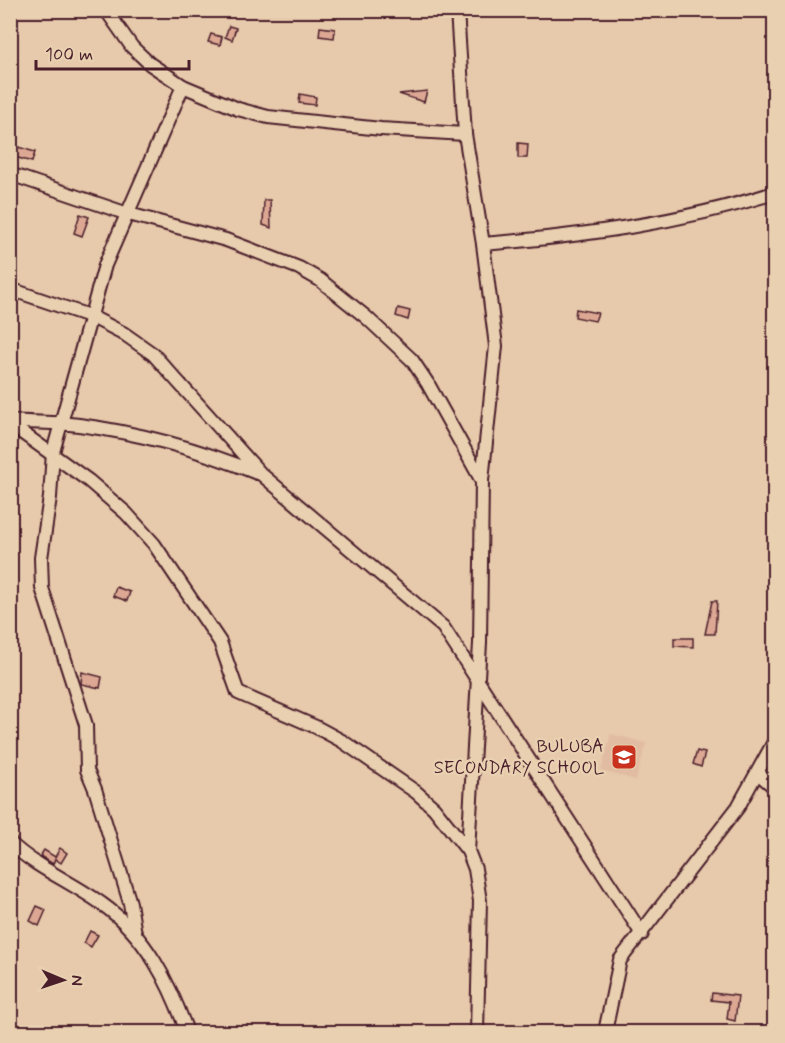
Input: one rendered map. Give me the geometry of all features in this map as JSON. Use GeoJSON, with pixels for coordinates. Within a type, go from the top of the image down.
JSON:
{"type":"FeatureCollection","features":[{"type":"Feature","properties":{"kind":"street"},"geometry":{"type":"LineString","coordinates":[[106,10],[140,56],[183,86],[238,109],[268,117],[381,129],[465,134]]}},
{"type":"Feature","properties":{"kind":"street"},"geometry":{"type":"LineString","coordinates":[[457,10],[465,134],[483,244],[496,346],[482,480],[478,680],[468,851]]}},
{"type":"Feature","properties":{"kind":"street"},"geometry":{"type":"LineString","coordinates":[[135,934],[130,903],[102,809],[87,770],[84,714],[42,588],[41,558],[53,453],[105,265],[125,213],[183,86]]}},
{"type":"Feature","properties":{"kind":"street"},"geometry":{"type":"LineString","coordinates":[[10,174],[125,213],[250,248],[299,268],[338,293],[412,360],[482,480]]}},
{"type":"Feature","properties":{"kind":"street"},"geometry":{"type":"LineString","coordinates":[[483,244],[653,224],[734,206],[774,193]]}},
{"type":"Feature","properties":{"kind":"street"},"geometry":{"type":"LineString","coordinates":[[10,289],[92,317],[123,333],[153,354],[261,474],[443,627],[642,934]]}},
{"type":"Feature","properties":{"kind":"street"},"geometry":{"type":"LineString","coordinates":[[10,422],[78,425],[171,444],[261,474]]}},
{"type":"Feature","properties":{"kind":"street"},"geometry":{"type":"LineString","coordinates":[[10,422],[53,453],[126,513],[154,544],[220,642],[238,693],[316,727],[342,741],[416,792],[434,808],[468,851],[475,869],[480,901],[477,1032]]}},
{"type":"Feature","properties":{"kind":"street"},"geometry":{"type":"LineString","coordinates":[[605,1032],[618,964],[738,807],[774,742]]}},
{"type":"Feature","properties":{"kind":"street"},"geometry":{"type":"LineString","coordinates":[[758,773],[774,787]]}},
{"type":"Feature","properties":{"kind":"street"},"geometry":{"type":"LineString","coordinates":[[10,843],[37,865],[102,904],[135,934],[163,975],[187,1032]]}},
{"type":"Feature","properties":{"kind":"shaded area","name":"BULUBA SECONDARY SCHOOL"},"geometry":{"type":"Polygon","coordinates":[[[611,734],[646,743],[636,780],[601,771],[611,734]]]}},
{"type":"Feature","properties":{"kind":"building"},"geometry":{"type":"Polygon","coordinates":[[[229,26],[236,28],[232,40],[225,37],[229,26]]]}},
{"type":"Feature","properties":{"kind":"building"},"geometry":{"type":"Polygon","coordinates":[[[320,27],[335,29],[334,38],[319,36],[320,27]]]}},
{"type":"Feature","properties":{"kind":"building"},"geometry":{"type":"Polygon","coordinates":[[[211,34],[222,37],[220,45],[208,42],[211,34]]]}},
{"type":"Feature","properties":{"kind":"building"},"geometry":{"type":"Polygon","coordinates":[[[427,91],[424,102],[399,94],[427,91]]]}},
{"type":"Feature","properties":{"kind":"building"},"geometry":{"type":"Polygon","coordinates":[[[300,94],[316,97],[315,105],[299,103],[300,94]]]}},
{"type":"Feature","properties":{"kind":"building"},"geometry":{"type":"Polygon","coordinates":[[[518,143],[528,144],[527,158],[518,158],[518,143]]]}},
{"type":"Feature","properties":{"kind":"building"},"geometry":{"type":"Polygon","coordinates":[[[18,147],[35,152],[32,162],[15,157],[18,147]]]}},
{"type":"Feature","properties":{"kind":"building"},"geometry":{"type":"Polygon","coordinates":[[[264,200],[270,200],[271,228],[263,225],[264,200]]]}},
{"type":"Feature","properties":{"kind":"building"},"geometry":{"type":"Polygon","coordinates":[[[80,214],[89,217],[82,236],[74,233],[80,214]]]}},
{"type":"Feature","properties":{"kind":"building"},"geometry":{"type":"Polygon","coordinates":[[[398,308],[410,311],[408,320],[396,316],[398,308]]]}},
{"type":"Feature","properties":{"kind":"building"},"geometry":{"type":"Polygon","coordinates":[[[576,309],[598,313],[595,321],[575,317],[576,309]]]}},
{"type":"Feature","properties":{"kind":"building"},"geometry":{"type":"Polygon","coordinates":[[[116,587],[130,592],[127,601],[113,596],[116,587]]]}},
{"type":"Feature","properties":{"kind":"building"},"geometry":{"type":"Polygon","coordinates":[[[712,601],[717,601],[715,634],[705,634],[712,601]]]}},
{"type":"Feature","properties":{"kind":"building"},"geometry":{"type":"Polygon","coordinates":[[[674,638],[693,638],[693,647],[674,646],[674,638]]]}},
{"type":"Feature","properties":{"kind":"building"},"geometry":{"type":"Polygon","coordinates":[[[82,672],[102,677],[100,688],[81,684],[82,672]]]}},
{"type":"Feature","properties":{"kind":"building"},"geometry":{"type":"Polygon","coordinates":[[[697,751],[705,753],[701,767],[693,764],[697,751]]]}},
{"type":"Feature","properties":{"kind":"building"},"geometry":{"type":"Polygon","coordinates":[[[60,848],[67,853],[61,863],[55,859],[53,864],[40,856],[44,850],[55,857],[60,848]]]}},
{"type":"Feature","properties":{"kind":"building"},"geometry":{"type":"Polygon","coordinates":[[[37,906],[46,910],[39,926],[30,921],[37,906]]]}},
{"type":"Feature","properties":{"kind":"building"},"geometry":{"type":"Polygon","coordinates":[[[90,931],[98,935],[91,947],[84,943],[90,931]]]}},
{"type":"Feature","properties":{"kind":"building"},"geometry":{"type":"Polygon","coordinates":[[[712,993],[738,996],[735,1021],[727,1019],[729,1002],[711,1000],[712,993]]]}},
{"type":"Feature","properties":{"kind":"place","name":"BULUBA SECONDARY SCHOOL"},"geometry":{"type":"Point","coordinates":[624,757]}}]}
